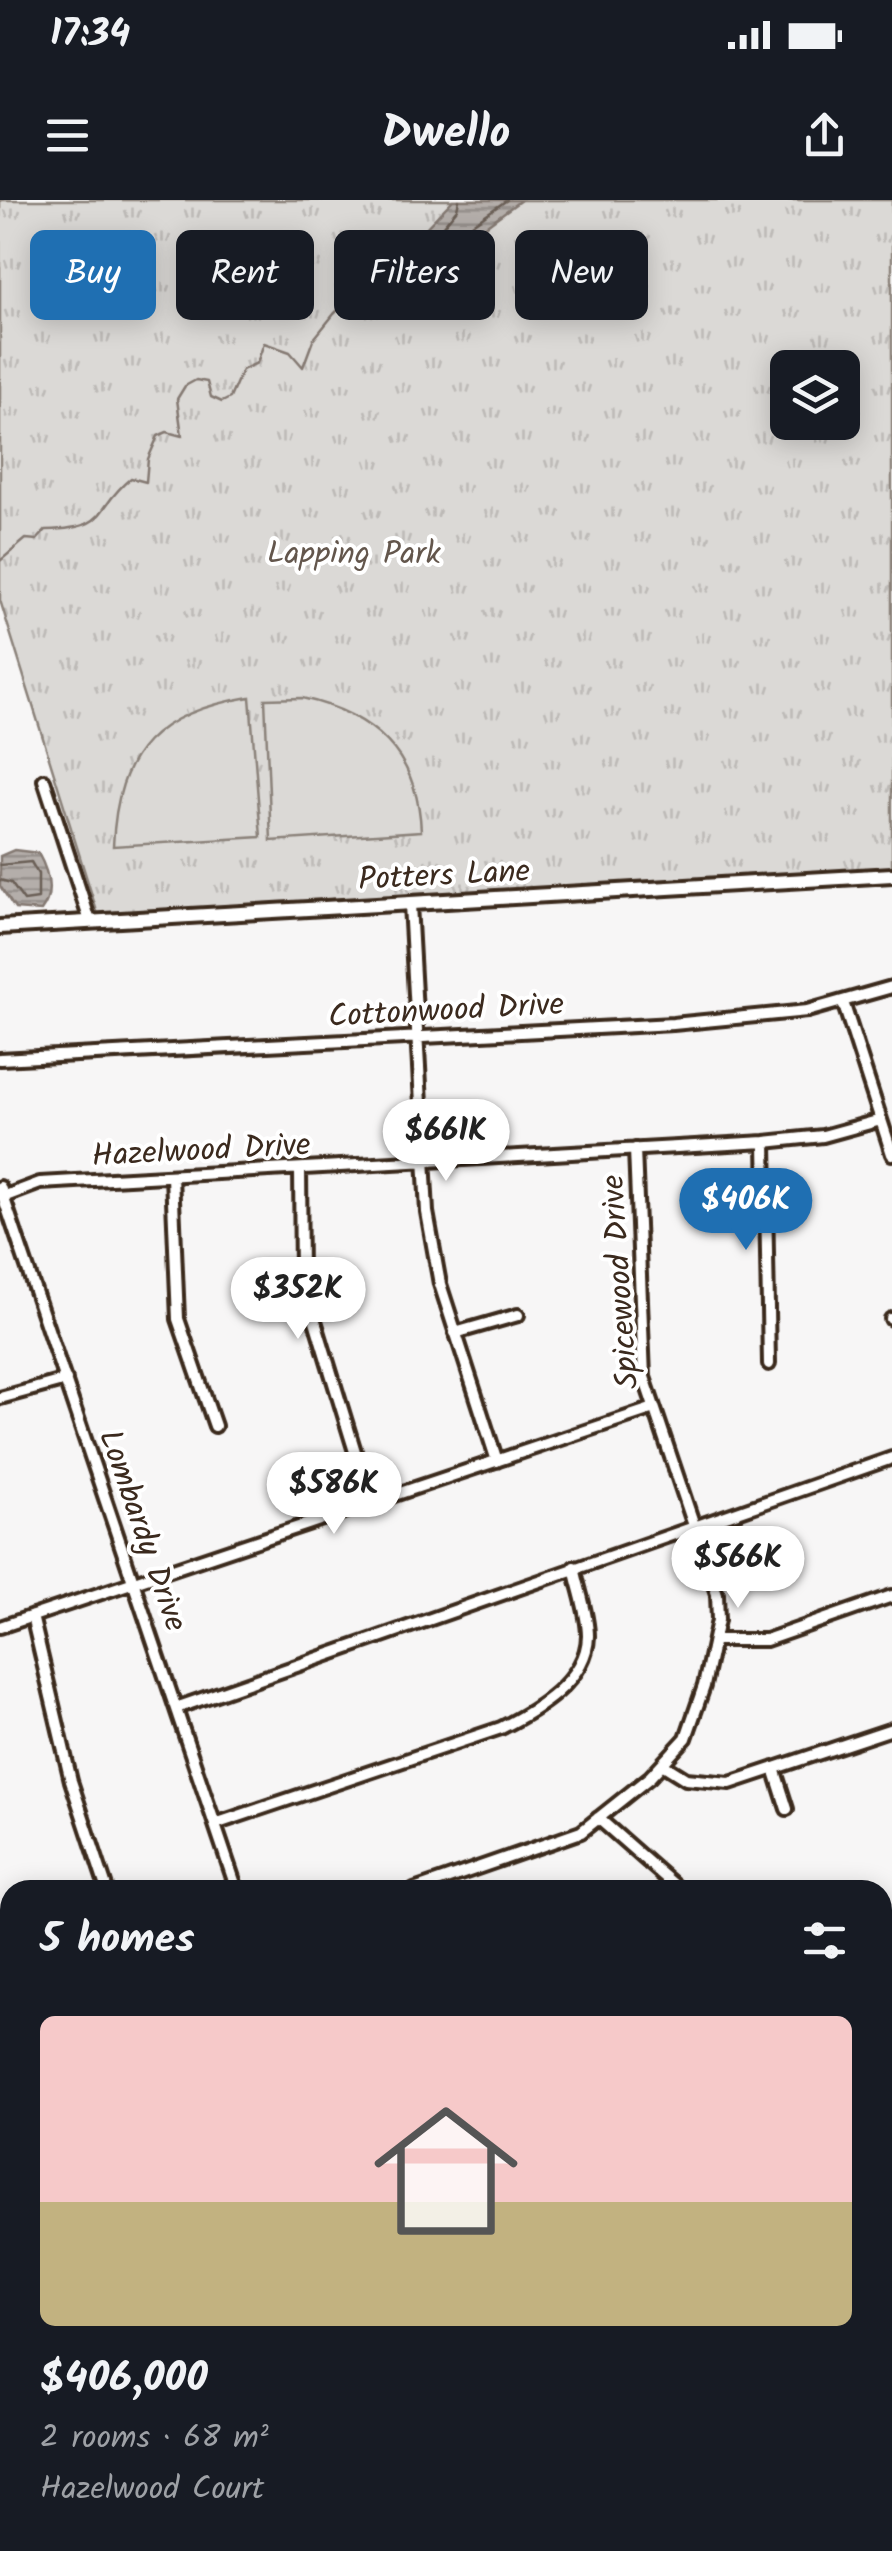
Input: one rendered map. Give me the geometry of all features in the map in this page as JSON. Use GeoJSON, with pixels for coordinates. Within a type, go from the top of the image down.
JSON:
{"type":"FeatureCollection","features":[{"type":"Feature","properties":{"kind":"main road","name":"Potters Lane"},"geometry":{"type":"LineString","coordinates":[[0,926],[892,876]]}},
{"type":"Feature","properties":{"kind":"street"},"geometry":{"type":"LineString","coordinates":[[44,780],[90,921]]}},
{"type":"Feature","properties":{"kind":"street"},"geometry":{"type":"LineString","coordinates":[[410,904],[427,1212],[455,1333],[497,1462]]}},
{"type":"Feature","properties":{"kind":"street","name":"Cottonwood Drive"},"geometry":{"type":"LineString","coordinates":[[0,1059],[417,1034],[673,1024],[807,1011],[892,987]]}},
{"type":"Feature","properties":{"kind":"street"},"geometry":{"type":"LineString","coordinates":[[843,1002],[892,1154]]}},
{"type":"Feature","properties":{"kind":"street","name":"Hazelwood Drive"},"geometry":{"type":"LineString","coordinates":[[2,1192],[40,1183],[765,1142],[823,1136],[881,1120]]}},
{"type":"Feature","properties":{"kind":"street"},"geometry":{"type":"LineString","coordinates":[[765,1142],[769,1364]]}},
{"type":"Feature","properties":{"kind":"street","name":"Spicewood Drive"},"geometry":{"type":"LineString","coordinates":[[443,1880],[581,1832],[662,1764],[686,1738],[714,1640],[717,1594],[644,1378],[635,1149]]}},
{"type":"Feature","properties":{"kind":"street"},"geometry":{"type":"LineString","coordinates":[[300,1168],[301,1275],[371,1504]]}},
{"type":"Feature","properties":{"kind":"street"},"geometry":{"type":"LineString","coordinates":[[172,1176],[178,1319],[214,1426]]}},
{"type":"Feature","properties":{"kind":"street","name":"Lombardy Drive"},"geometry":{"type":"LineString","coordinates":[[2,1192],[235,1880]]}},
{"type":"Feature","properties":{"kind":"street"},"geometry":{"type":"LineString","coordinates":[[455,1333],[518,1315]]}},
{"type":"Feature","properties":{"kind":"street"},"geometry":{"type":"LineString","coordinates":[[0,1398],[66,1380]]}},
{"type":"Feature","properties":{"kind":"street"},"geometry":{"type":"LineString","coordinates":[[0,1627],[654,1408]]}},
{"type":"Feature","properties":{"kind":"street"},"geometry":{"type":"LineString","coordinates":[[176,1708],[892,1458]]}},
{"type":"Feature","properties":{"kind":"street"},"geometry":{"type":"LineString","coordinates":[[215,1824],[501,1728],[534,1711],[572,1677],[584,1658],[588,1636],[574,1567]]}},
{"type":"Feature","properties":{"kind":"street"},"geometry":{"type":"LineString","coordinates":[[714,1640],[766,1640],[892,1596]]}},
{"type":"Feature","properties":{"kind":"street"},"geometry":{"type":"LineString","coordinates":[[32,1616],[71,1781],[105,1880]]}},
{"type":"Feature","properties":{"kind":"street"},"geometry":{"type":"LineString","coordinates":[[662,1764],[686,1779],[730,1783],[892,1729]]}},
{"type":"Feature","properties":{"kind":"street"},"geometry":{"type":"LineString","coordinates":[[774,1768],[787,1809]]}},
{"type":"Feature","properties":{"kind":"street"},"geometry":{"type":"LineString","coordinates":[[598,1818],[669,1880]]}},
{"type":"Feature","properties":{"kind":"green space","name":"Lapping Park"},"geometry":{"type":"Polygon","coordinates":[[[0,200],[892,200],[892,874],[814,873],[100,921],[0,600],[0,200]]]}},
{"type":"Feature","properties":{"kind":"green space"},"geometry":{"type":"Polygon","coordinates":[[[250,697],[261,837],[113,846],[123,784],[133,761],[148,742],[166,726],[190,714],[250,697]]]}},
{"type":"Feature","properties":{"kind":"green space"},"geometry":{"type":"Polygon","coordinates":[[[302,698],[351,715],[387,742],[411,780],[421,831],[271,841],[265,699],[302,698]]]}},
{"type":"Feature","properties":{"kind":"water"},"geometry":{"type":"Polygon","coordinates":[[[453,200],[521,200],[480,230],[424,230],[453,200]]]}},
{"type":"Feature","properties":{"kind":"water"},"geometry":{"type":"Polygon","coordinates":[[[14,850],[38,853],[42,860],[49,889],[41,911],[15,909],[0,886],[0,856],[14,850]]]}},
{"type":"Feature","properties":{"kind":"waterway"},"geometry":{"type":"LineString","coordinates":[[0,561],[26,539],[37,540],[46,530],[67,529],[92,521],[131,478],[146,482],[148,459],[158,436],[167,432],[182,436],[177,399],[185,386],[196,380],[207,382],[211,397],[222,402],[230,398],[242,370],[257,363],[264,343],[290,352],[303,367],[313,340],[334,314]]}}]}
